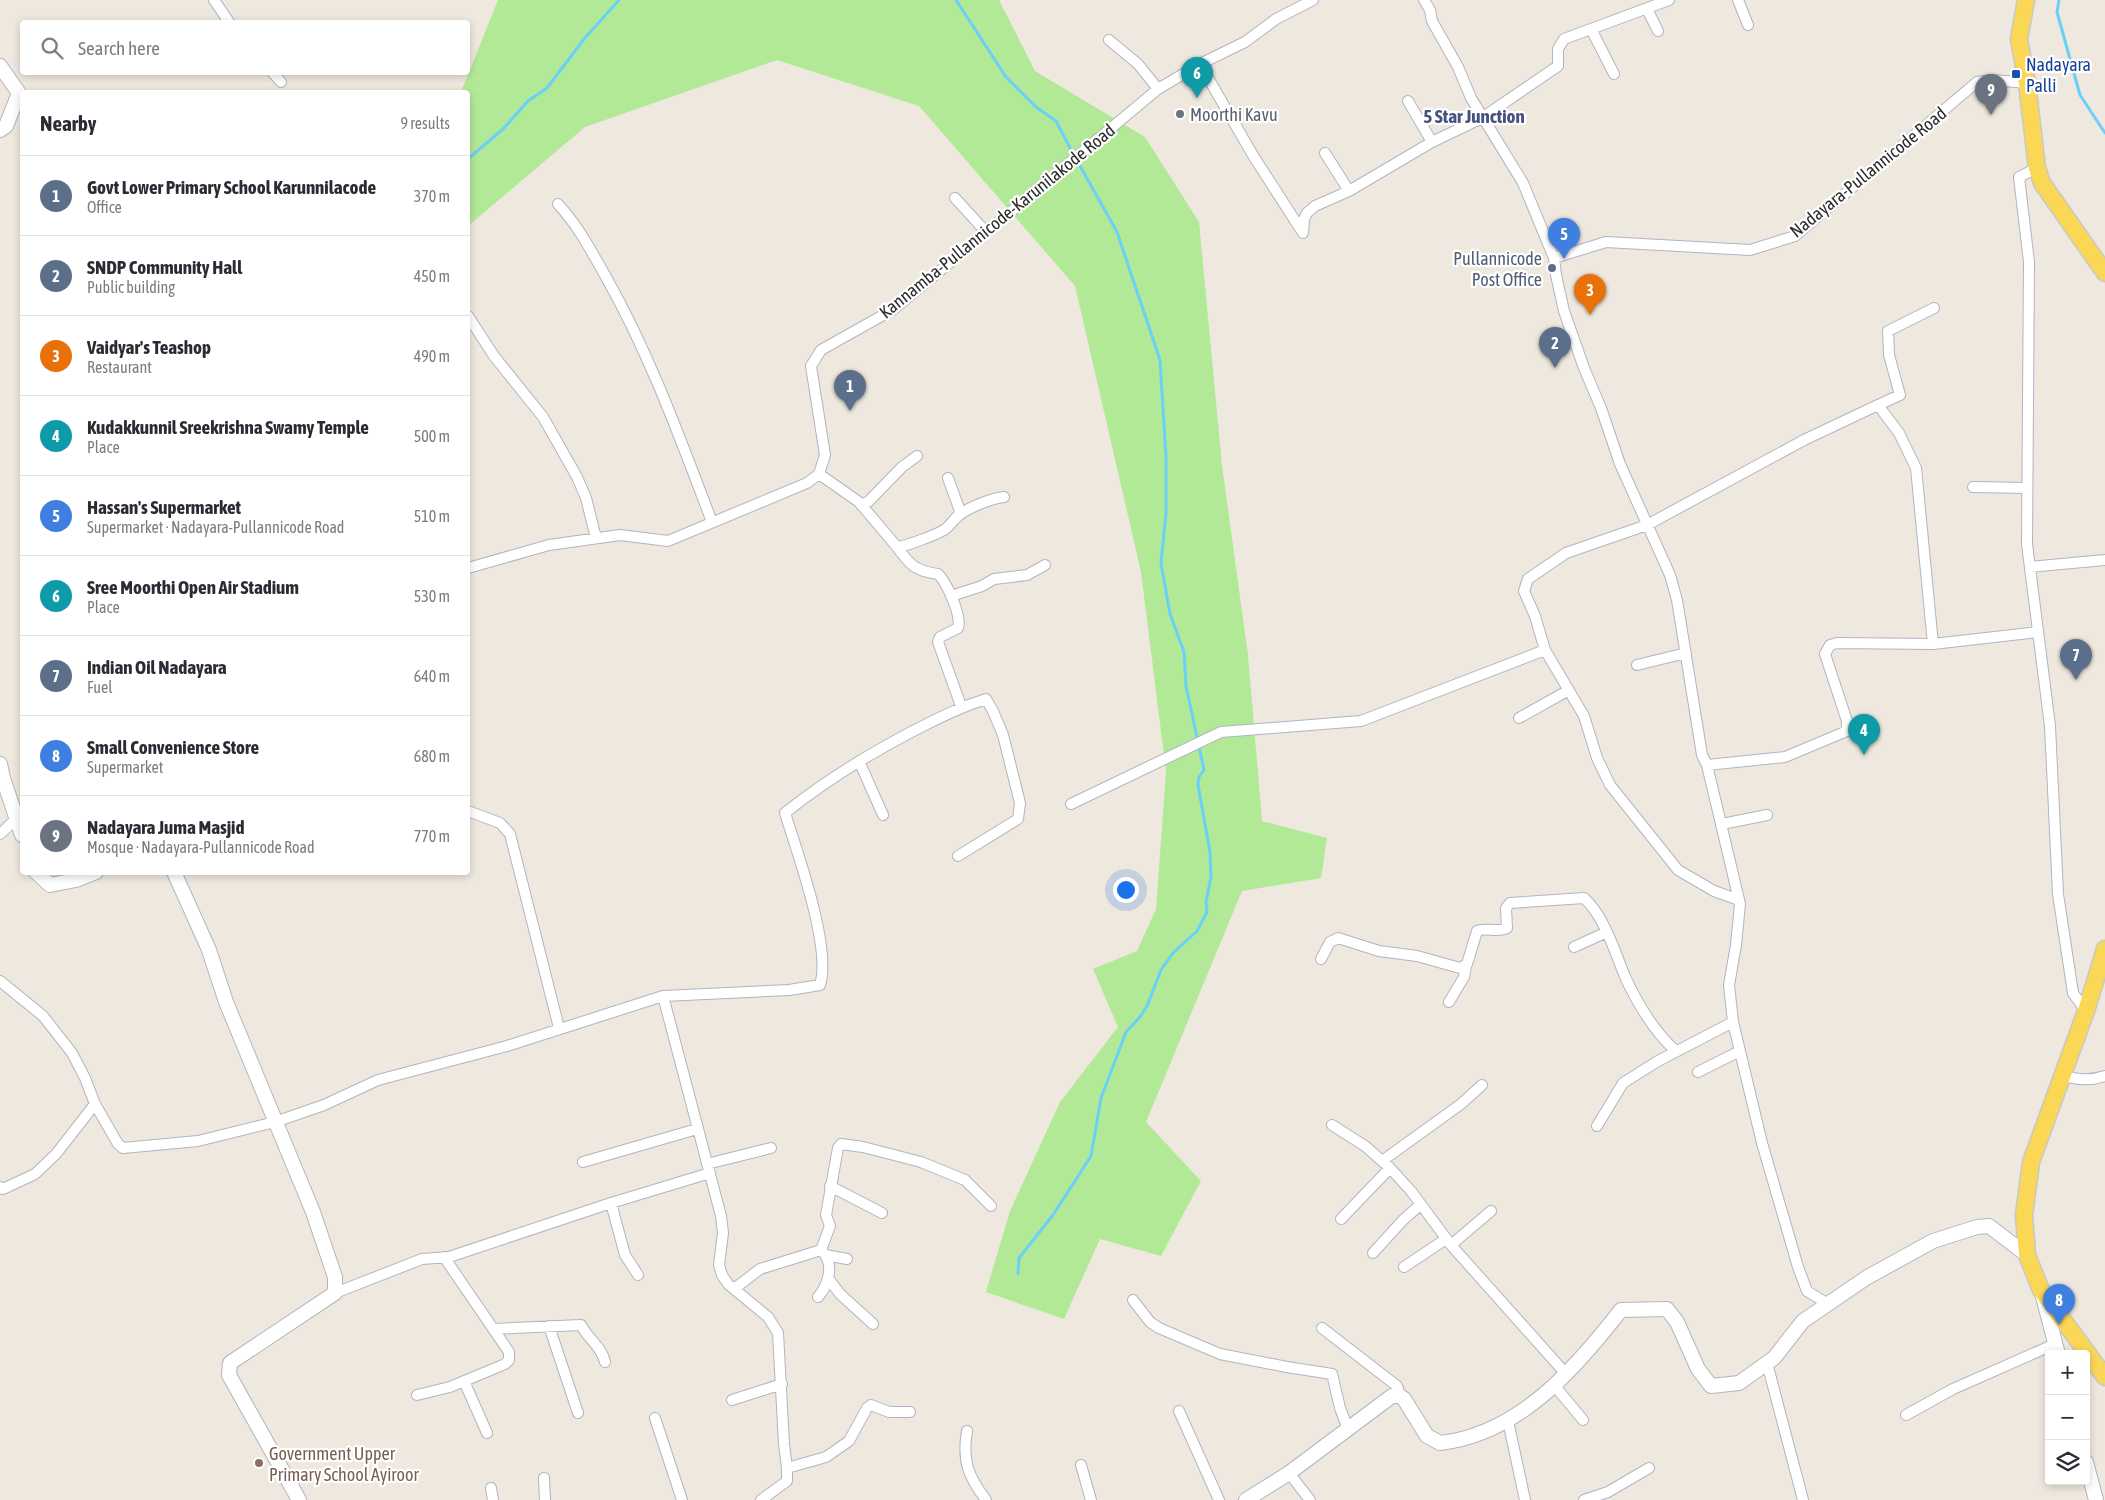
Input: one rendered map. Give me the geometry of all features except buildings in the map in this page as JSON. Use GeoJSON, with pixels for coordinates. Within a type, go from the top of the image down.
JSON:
{"type":"FeatureCollection","features":[{"type":"Feature","properties":{"kind":"main road"},"geometry":{"type":"LineString","coordinates":[[2026,0],[2019,39],[2037,168],[2042,184],[2105,272]]}},
{"type":"Feature","properties":{"kind":"main road"},"geometry":{"type":"LineString","coordinates":[[0,66],[19,93],[6,126],[0,130]]}},
{"type":"Feature","properties":{"kind":"main road"},"geometry":{"type":"LineString","coordinates":[[0,764],[20,818]]}},
{"type":"Feature","properties":{"kind":"main road"},"geometry":{"type":"LineString","coordinates":[[39,875],[50,885],[76,880],[88,875]]}},
{"type":"Feature","properties":{"kind":"main road"},"geometry":{"type":"LineString","coordinates":[[175,875],[209,950],[226,1002],[316,1222],[335,1277],[335,1293],[230,1363],[229,1375],[299,1500]]}},
{"type":"Feature","properties":{"kind":"main road"},"geometry":{"type":"LineString","coordinates":[[2056,1349],[2041,1290],[2027,1255],[2024,1215],[2031,1162],[2086,1011],[2105,949]]}},
{"type":"Feature","properties":{"kind":"main road"},"geometry":{"type":"LineString","coordinates":[[1246,1500],[1289,1473],[1387,1398],[1397,1396],[1404,1399],[1427,1436],[1440,1443],[1470,1438],[1508,1421],[1534,1403],[1566,1374],[1588,1352],[1620,1310],[1667,1309],[1677,1322],[1698,1369],[1711,1386],[1739,1383],[1774,1358],[1803,1320],[1866,1278],[1933,1241],[1977,1226],[1989,1226],[2027,1255]]}},
{"type":"Feature","properties":{"kind":"main road"},"geometry":{"type":"LineString","coordinates":[[2041,1290],[2105,1377]]}},
{"type":"Feature","properties":{"kind":"main road"},"geometry":{"type":"LineString","coordinates":[[2090,1477],[2096,1500]]}},
{"type":"Feature","properties":{"kind":"street"},"geometry":{"type":"LineString","coordinates":[[214,0],[228,20]]}},
{"type":"Feature","properties":{"kind":"street","name":"Kannamba-Pullannicode-Karunilakode Road"},"geometry":{"type":"LineString","coordinates":[[819,474],[826,455],[811,366],[821,350],[894,309],[1158,89],[1200,64],[1245,42],[1276,19],[1312,0]]}},
{"type":"Feature","properties":{"kind":"street"},"geometry":{"type":"LineString","coordinates":[[1424,0],[1430,10],[1432,21],[1458,67],[1471,98],[1523,183],[1554,258],[1564,311],[1584,368],[1601,408],[1620,464],[1670,575],[1677,600],[1702,755],[1707,766],[1722,824],[1739,900],[1736,945],[1729,985],[1733,1022],[1750,1098],[1774,1188],[1798,1267],[1807,1291],[1828,1304]]}},
{"type":"Feature","properties":{"kind":"street"},"geometry":{"type":"LineString","coordinates":[[1200,64],[1249,149],[1303,234],[1304,219],[1307,213],[1315,206],[1349,191],[1432,142],[1482,118],[1558,66],[1558,49],[1564,39],[1668,0]]}},
{"type":"Feature","properties":{"kind":"street"},"geometry":{"type":"LineString","coordinates":[[1738,0],[1748,25]]}},
{"type":"Feature","properties":{"kind":"street"},"geometry":{"type":"LineString","coordinates":[[1647,9],[1658,31]]}},
{"type":"Feature","properties":{"kind":"street"},"geometry":{"type":"LineString","coordinates":[[1591,29],[1614,74]]}},
{"type":"Feature","properties":{"kind":"street"},"geometry":{"type":"LineString","coordinates":[[1109,40],[1138,64],[1158,89]]}},
{"type":"Feature","properties":{"kind":"street"},"geometry":{"type":"LineString","coordinates":[[275,75],[281,82]]}},
{"type":"Feature","properties":{"kind":"street","name":"Nadayara-Pullannicode Road"},"geometry":{"type":"LineString","coordinates":[[1554,258],[1606,242],[1750,250],[1795,236],[1977,82],[1992,80],[2008,83],[2026,83]]}},
{"type":"Feature","properties":{"kind":"street"},"geometry":{"type":"LineString","coordinates":[[1408,101],[1432,142]]}},
{"type":"Feature","properties":{"kind":"street"},"geometry":{"type":"LineString","coordinates":[[1325,153],[1349,191]]}},
{"type":"Feature","properties":{"kind":"street"},"geometry":{"type":"LineString","coordinates":[[2037,168],[2019,178],[2029,262],[2027,544],[2050,726],[2058,894],[2073,993],[2086,1011]]}},
{"type":"Feature","properties":{"kind":"street"},"geometry":{"type":"LineString","coordinates":[[955,198],[986,232]]}},
{"type":"Feature","properties":{"kind":"street"},"geometry":{"type":"LineString","coordinates":[[558,204],[575,222],[613,290],[654,372],[712,522]]}},
{"type":"Feature","properties":{"kind":"street"},"geometry":{"type":"LineString","coordinates":[[1739,900],[1714,891],[1678,870],[1610,785],[1597,758],[1584,716],[1545,650],[1535,616],[1524,591],[1528,579],[1566,553],[1647,525],[1804,440],[1900,395],[1889,355],[1888,332],[1934,308]]}},
{"type":"Feature","properties":{"kind":"street"},"geometry":{"type":"LineString","coordinates":[[470,319],[494,356],[543,417],[577,477],[586,498],[596,538]]}},
{"type":"Feature","properties":{"kind":"street"},"geometry":{"type":"LineString","coordinates":[[1878,405],[1899,433],[1916,468],[1933,644]]}},
{"type":"Feature","properties":{"kind":"street"},"geometry":{"type":"LineString","coordinates":[[861,505],[869,501],[902,467],[917,456]]}},
{"type":"Feature","properties":{"kind":"street"},"geometry":{"type":"LineString","coordinates":[[470,567],[549,544],[620,535],[668,541],[807,483],[819,474],[861,505],[897,547],[910,566],[938,574],[950,596],[960,622],[958,628],[940,637],[938,642],[961,706]]}},
{"type":"Feature","properties":{"kind":"street"},"geometry":{"type":"LineString","coordinates":[[948,478],[961,514]]}},
{"type":"Feature","properties":{"kind":"street"},"geometry":{"type":"LineString","coordinates":[[1973,486],[2027,488]]}},
{"type":"Feature","properties":{"kind":"street"},"geometry":{"type":"LineString","coordinates":[[897,547],[944,530],[961,514],[992,499],[1004,497]]}},
{"type":"Feature","properties":{"kind":"street"},"geometry":{"type":"LineString","coordinates":[[2030,567],[2105,560]]}},
{"type":"Feature","properties":{"kind":"street"},"geometry":{"type":"LineString","coordinates":[[950,596],[982,586],[994,579],[1027,574],[1045,565]]}},
{"type":"Feature","properties":{"kind":"street"},"geometry":{"type":"LineString","coordinates":[[1707,766],[1786,758],[1847,731],[1847,721],[1825,654],[1830,645],[1837,643],[1933,644],[2038,632]]}},
{"type":"Feature","properties":{"kind":"street"},"geometry":{"type":"LineString","coordinates":[[1071,804],[1220,732],[1361,721],[1545,650]]}},
{"type":"Feature","properties":{"kind":"street"},"geometry":{"type":"LineString","coordinates":[[1637,664],[1686,654]]}},
{"type":"Feature","properties":{"kind":"street"},"geometry":{"type":"LineString","coordinates":[[1520,718],[1569,690]]}},
{"type":"Feature","properties":{"kind":"street"},"geometry":{"type":"LineString","coordinates":[[0,981],[43,1016],[72,1054],[86,1078],[95,1104],[118,1144],[123,1148],[198,1141],[275,1122],[324,1105],[378,1080],[507,1046],[663,996],[815,988],[820,985],[823,977],[818,932],[810,894],[785,813],[828,780],[859,761],[961,706],[986,699],[1003,736],[1020,803],[1018,819],[958,856]]}},
{"type":"Feature","properties":{"kind":"street"},"geometry":{"type":"LineString","coordinates":[[859,761],[883,815]]}},
{"type":"Feature","properties":{"kind":"street"},"geometry":{"type":"LineString","coordinates":[[470,812],[500,823],[510,834],[559,1028]]}},
{"type":"Feature","properties":{"kind":"street"},"geometry":{"type":"LineString","coordinates":[[1722,824],[1767,815]]}},
{"type":"Feature","properties":{"kind":"street"},"geometry":{"type":"LineString","coordinates":[[0,834],[20,818]]}},
{"type":"Feature","properties":{"kind":"street"},"geometry":{"type":"LineString","coordinates":[[1449,1002],[1464,977],[1477,931],[1481,929],[1503,930],[1507,928],[1506,908],[1510,903],[1514,901],[1584,898],[1592,905],[1607,932],[1627,980],[1643,1009],[1664,1041],[1676,1051]]}},
{"type":"Feature","properties":{"kind":"street"},"geometry":{"type":"LineString","coordinates":[[1574,947],[1607,932]]}},
{"type":"Feature","properties":{"kind":"street"},"geometry":{"type":"LineString","coordinates":[[1321,959],[1330,942],[1338,938],[1379,951],[1417,956],[1460,968],[1466,966]]}},
{"type":"Feature","properties":{"kind":"street"},"geometry":{"type":"LineString","coordinates":[[663,996],[724,1232],[719,1266],[720,1272],[723,1279],[768,1317],[778,1333],[787,1481],[761,1500]]}},
{"type":"Feature","properties":{"kind":"street"},"geometry":{"type":"LineString","coordinates":[[1597,1126],[1623,1083],[1676,1051],[1733,1022]]}},
{"type":"Feature","properties":{"kind":"street"},"geometry":{"type":"LineString","coordinates":[[1698,1072],[1740,1051]]}},
{"type":"Feature","properties":{"kind":"street"},"geometry":{"type":"LineString","coordinates":[[2062,1075],[2074,1079],[2096,1079],[2105,1076]]}},
{"type":"Feature","properties":{"kind":"street"},"geometry":{"type":"LineString","coordinates":[[1341,1219],[1386,1165],[1482,1085]]}},
{"type":"Feature","properties":{"kind":"street"},"geometry":{"type":"LineString","coordinates":[[0,1187],[3,1189],[35,1174],[56,1154],[95,1104]]}},
{"type":"Feature","properties":{"kind":"street"},"geometry":{"type":"LineString","coordinates":[[1332,1125],[1365,1146],[1411,1191],[1448,1242],[1566,1374]]}},
{"type":"Feature","properties":{"kind":"street"},"geometry":{"type":"LineString","coordinates":[[583,1162],[697,1129]]}},
{"type":"Feature","properties":{"kind":"street"},"geometry":{"type":"LineString","coordinates":[[818,1297],[828,1278],[829,1268],[823,1252],[830,1226],[826,1215],[839,1145],[845,1144],[921,1162],[965,1180],[991,1206]]}},
{"type":"Feature","properties":{"kind":"street"},"geometry":{"type":"LineString","coordinates":[[335,1293],[422,1259],[444,1257],[771,1148]]}},
{"type":"Feature","properties":{"kind":"street"},"geometry":{"type":"LineString","coordinates":[[830,1186],[882,1213]]}},
{"type":"Feature","properties":{"kind":"street"},"geometry":{"type":"LineString","coordinates":[[610,1202],[625,1255],[638,1275]]}},
{"type":"Feature","properties":{"kind":"street"},"geometry":{"type":"LineString","coordinates":[[1373,1253],[1403,1220],[1420,1205]]}},
{"type":"Feature","properties":{"kind":"street"},"geometry":{"type":"LineString","coordinates":[[1404,1267],[1448,1242],[1491,1211]]}},
{"type":"Feature","properties":{"kind":"street"},"geometry":{"type":"LineString","coordinates":[[734,1289],[760,1269],[823,1252],[847,1259]]}},
{"type":"Feature","properties":{"kind":"street"},"geometry":{"type":"LineString","coordinates":[[417,1394],[450,1387],[505,1364],[509,1360],[509,1352],[444,1257]]}},
{"type":"Feature","properties":{"kind":"street"},"geometry":{"type":"LineString","coordinates":[[828,1278],[840,1294],[873,1324]]}},
{"type":"Feature","properties":{"kind":"street"},"geometry":{"type":"LineString","coordinates":[[1134,1300],[1150,1322],[1159,1328],[1220,1354],[1332,1374],[1340,1408],[1348,1429]]}},
{"type":"Feature","properties":{"kind":"street"},"geometry":{"type":"LineString","coordinates":[[493,1329],[581,1325],[588,1337],[600,1348],[605,1362]]}},
{"type":"Feature","properties":{"kind":"street"},"geometry":{"type":"LineString","coordinates":[[549,1326],[578,1413]]}},
{"type":"Feature","properties":{"kind":"street"},"geometry":{"type":"LineString","coordinates":[[1322,1328],[1397,1386],[1399,1392],[1397,1396]]}},
{"type":"Feature","properties":{"kind":"street"},"geometry":{"type":"LineString","coordinates":[[1906,1415],[1954,1389],[2056,1349]]}},
{"type":"Feature","properties":{"kind":"street"},"geometry":{"type":"LineString","coordinates":[[1767,1363],[1803,1500]]}},
{"type":"Feature","properties":{"kind":"street"},"geometry":{"type":"LineString","coordinates":[[464,1381],[487,1432]]}},
{"type":"Feature","properties":{"kind":"street"},"geometry":{"type":"LineString","coordinates":[[732,1400],[782,1384]]}},
{"type":"Feature","properties":{"kind":"street"},"geometry":{"type":"LineString","coordinates":[[1554,1385],[1583,1420]]}},
{"type":"Feature","properties":{"kind":"street"},"geometry":{"type":"LineString","coordinates":[[787,1468],[826,1457],[849,1442],[867,1408],[871,1405],[889,1412],[910,1412]]}},
{"type":"Feature","properties":{"kind":"street"},"geometry":{"type":"LineString","coordinates":[[1179,1412],[1219,1500]]}},
{"type":"Feature","properties":{"kind":"street"},"geometry":{"type":"LineString","coordinates":[[655,1418],[682,1500]]}},
{"type":"Feature","properties":{"kind":"street"},"geometry":{"type":"LineString","coordinates":[[1508,1421],[1525,1500]]}},
{"type":"Feature","properties":{"kind":"street"},"geometry":{"type":"LineString","coordinates":[[967,1431],[965,1444],[966,1467],[974,1484],[986,1500]]}},
{"type":"Feature","properties":{"kind":"street"},"geometry":{"type":"LineString","coordinates":[[1081,1465],[1091,1500]]}},
{"type":"Feature","properties":{"kind":"street"},"geometry":{"type":"LineString","coordinates":[[1584,1500],[1608,1492],[1650,1468]]}},
{"type":"Feature","properties":{"kind":"street"},"geometry":{"type":"LineString","coordinates":[[1289,1473],[1310,1500]]}},
{"type":"Feature","properties":{"kind":"street"},"geometry":{"type":"LineString","coordinates":[[544,1478],[545,1500]]}},
{"type":"Feature","properties":{"kind":"street"},"geometry":{"type":"LineString","coordinates":[[491,1488],[493,1500]]}},
{"type":"Feature","properties":{"kind":"green space"},"geometry":{"type":"Polygon","coordinates":[[[498,0],[999,0],[1035,71],[1145,137],[1199,222],[1222,465],[1248,655],[1262,821],[1327,838],[1321,878],[1242,891],[1146,1122],[1201,1181],[1161,1256],[1100,1239],[1064,1319],[986,1292],[1010,1211],[1060,1102],[1118,1027],[1093,969],[1137,951],[1156,909],[1166,771],[1141,572],[1075,286],[919,106],[777,60],[585,127],[470,224],[470,90],[462,90],[468,75],[470,75],[470,70],[498,0]]]}},
{"type":"Feature","properties":{"kind":"waterway"},"geometry":{"type":"LineString","coordinates":[[470,157],[503,129],[528,101],[547,88],[584,39],[619,0]]}},
{"type":"Feature","properties":{"kind":"waterway"},"geometry":{"type":"LineString","coordinates":[[956,0],[1006,77],[1036,107],[1056,121],[1070,148]]}},
{"type":"Feature","properties":{"kind":"waterway"},"geometry":{"type":"LineString","coordinates":[[2059,0],[2057,12],[2080,95],[2105,133]]}},
{"type":"Feature","properties":{"kind":"waterway"},"geometry":{"type":"LineString","coordinates":[[1018,1274],[1019,1258],[1053,1215],[1091,1156],[1101,1098],[1126,1032],[1147,1006],[1161,970],[1173,953],[1197,931],[1207,912],[1206,902],[1211,877],[1210,852],[1198,785],[1199,777],[1204,770],[1186,686],[1184,652],[1170,614],[1161,563],[1166,513],[1166,457],[1160,360],[1117,232],[1079,164]]}},
{"type":"Feature","properties":{"kind":"place","name":"Nadayara Palli"},"geometry":{"type":"Point","coordinates":[2016,74]}},
{"type":"Feature","properties":{"kind":"place","name":"Sree Moorthi Open Air Stadium"},"geometry":{"type":"Point","coordinates":[1197,98]}},
{"type":"Feature","properties":{"kind":"place","name":"Moorthi Kavu"},"geometry":{"type":"Point","coordinates":[1180,114]}},
{"type":"Feature","properties":{"kind":"place","name":"Nadayara Juma Masjid"},"geometry":{"type":"Point","coordinates":[1991,115]}},
{"type":"Feature","properties":{"kind":"place","name":"Hassan's Supermarket"},"geometry":{"type":"Point","coordinates":[1564,259]}},
{"type":"Feature","properties":{"kind":"place","name":"Pullannicode Post Office"},"geometry":{"type":"Point","coordinates":[1552,268]}},
{"type":"Feature","properties":{"kind":"place","name":"Vaidyar's Teashop"},"geometry":{"type":"Point","coordinates":[1590,315]}},
{"type":"Feature","properties":{"kind":"place","name":"SNDP Community Hall"},"geometry":{"type":"Point","coordinates":[1555,368]}},
{"type":"Feature","properties":{"kind":"place","name":"Govt Lower Primary School Karunnilacode"},"geometry":{"type":"Point","coordinates":[850,411]}},
{"type":"Feature","properties":{"kind":"place","name":"Indian Oil Nadayara"},"geometry":{"type":"Point","coordinates":[2076,680]}},
{"type":"Feature","properties":{"kind":"place","name":"Kudakkunnil Sreekrishna Swamy Temple"},"geometry":{"type":"Point","coordinates":[1864,755]}},
{"type":"Feature","properties":{"kind":"place","name":"Small Convenience Store"},"geometry":{"type":"Point","coordinates":[2059,1325]}},
{"type":"Feature","properties":{"kind":"place","name":"Government Upper Primary School Ayiroor"},"geometry":{"type":"Point","coordinates":[259,1463]}},
{"type":"Feature","properties":{"kind":"district","name":"5 Star Junction"},"geometry":{"type":"Point","coordinates":[1474,116]}}]}
